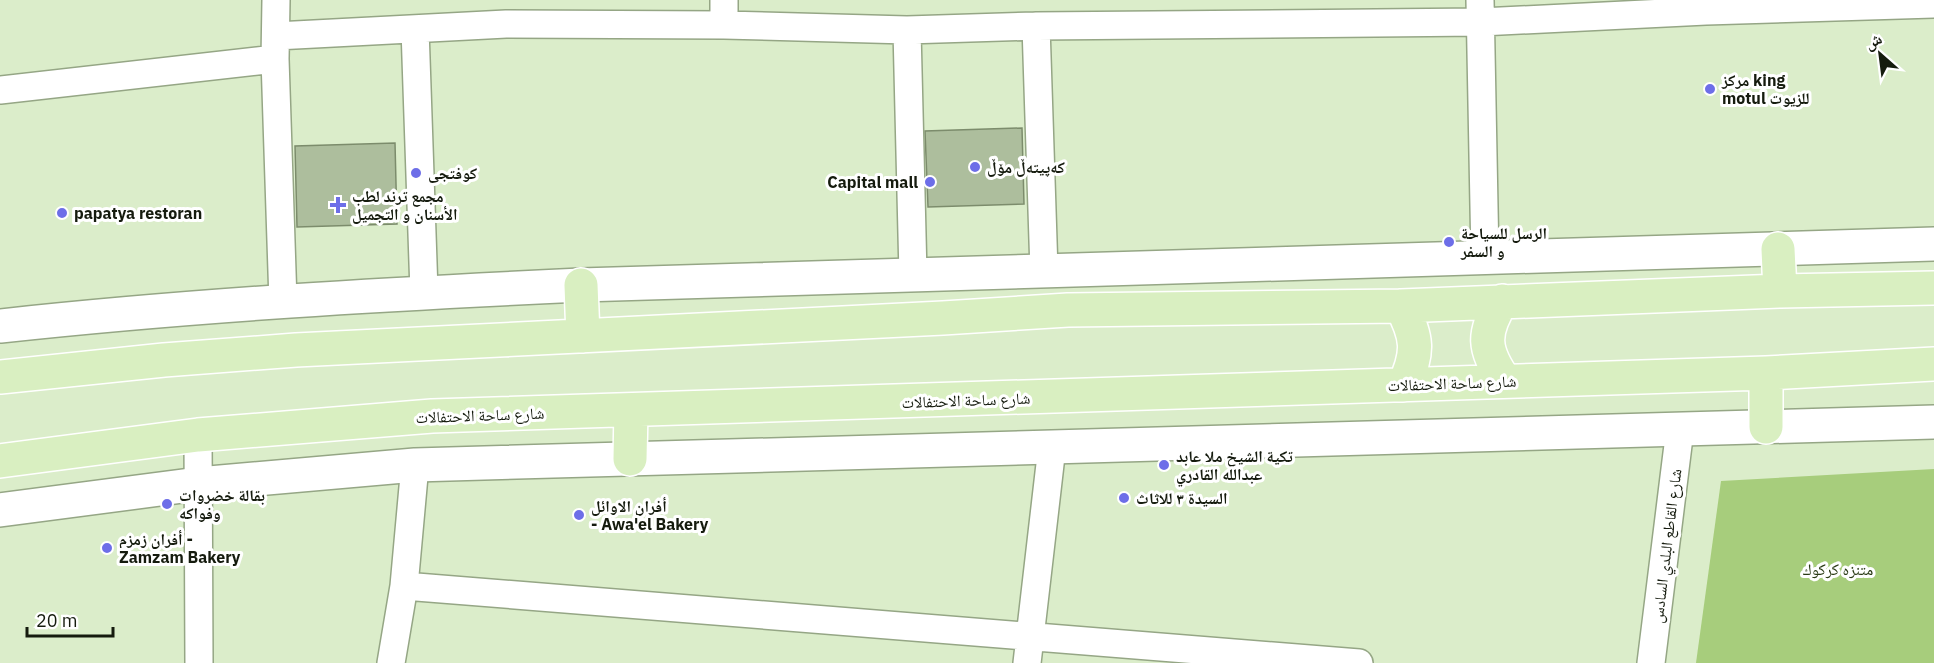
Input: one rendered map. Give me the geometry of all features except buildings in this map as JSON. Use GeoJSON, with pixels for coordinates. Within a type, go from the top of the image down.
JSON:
{"type":"FeatureCollection","features":[{"type":"Feature","properties":{"kind":"main road"},"geometry":{"type":"LineString","coordinates":[[0,326],[424,292],[581,285],[1934,244]]}},
{"type":"Feature","properties":{"kind":"main road"},"geometry":{"type":"LineString","coordinates":[[1778,249],[1780,291]]}},
{"type":"Feature","properties":{"kind":"main road"},"geometry":{"type":"LineString","coordinates":[[581,285],[583,336]]}},
{"type":"Feature","properties":{"kind":"main road"},"geometry":{"type":"LineString","coordinates":[[0,377],[52,370],[296,350],[1068,310],[1401,306],[1780,291],[1934,288]]}},
{"type":"Feature","properties":{"kind":"main road"},"geometry":{"type":"LineString","coordinates":[[1502,301],[1490,320],[1487,341],[1492,363],[1505,381]]}},
{"type":"Feature","properties":{"kind":"main road"},"geometry":{"type":"LineString","coordinates":[[1401,306],[1411,324],[1415,345],[1413,366],[1404,385]]}},
{"type":"Feature","properties":{"kind":"main road","name":"شارع ساحة الاحتفالات"},"geometry":{"type":"LineString","coordinates":[[0,461],[198,435],[432,416],[1766,373],[1934,364]]}},
{"type":"Feature","properties":{"kind":"main road"},"geometry":{"type":"LineString","coordinates":[[1766,373],[1766,427]]}},
{"type":"Feature","properties":{"kind":"main road"},"geometry":{"type":"LineString","coordinates":[[630,459],[631,410]]}},
{"type":"Feature","properties":{"kind":"main road"},"geometry":{"type":"LineString","coordinates":[[0,510],[198,484],[416,465],[1934,422]]}},
{"type":"Feature","properties":{"kind":"street"},"geometry":{"type":"LineString","coordinates":[[276,0],[283,302]]}},
{"type":"Feature","properties":{"kind":"street"},"geometry":{"type":"LineString","coordinates":[[0,90],[415,29],[506,12],[724,12],[907,30],[1706,5],[1934,4],[1934,0]]}},
{"type":"Feature","properties":{"kind":"street"},"geometry":{"type":"LineString","coordinates":[[1481,11],[1485,258]]}},
{"type":"Feature","properties":{"kind":"street"},"geometry":{"type":"LineString","coordinates":[[1036,26],[1044,271]]}},
{"type":"Feature","properties":{"kind":"street"},"geometry":{"type":"LineString","coordinates":[[415,29],[424,292]]}},
{"type":"Feature","properties":{"kind":"street"},"geometry":{"type":"LineString","coordinates":[[907,30],[913,275]]}},
{"type":"Feature","properties":{"kind":"street","name":"شارع القاطع البلدي السادس"},"geometry":{"type":"LineString","coordinates":[[1651,663],[1680,429]]}},
{"type":"Feature","properties":{"kind":"street"},"geometry":{"type":"LineString","coordinates":[[198,435],[199,663]]}},
{"type":"Feature","properties":{"kind":"street"},"geometry":{"type":"LineString","coordinates":[[1027,663],[1052,447]]}},
{"type":"Feature","properties":{"kind":"street"},"geometry":{"type":"LineString","coordinates":[[391,663],[404,586],[416,465]]}},
{"type":"Feature","properties":{"kind":"street"},"geometry":{"type":"LineString","coordinates":[[404,586],[1359,663]]}},
{"type":"Feature","properties":{"kind":"green space","name":"متنزه كركوك"},"geometry":{"type":"Polygon","coordinates":[[[1934,469],[1934,663],[1696,663],[1721,481],[1934,469]]]}},
{"type":"Feature","properties":{"kind":"place","name":"مركز king motul للزيوت"},"geometry":{"type":"Point","coordinates":[1710,89]}},
{"type":"Feature","properties":{"kind":"place","name":"کەپیتەڵ مۆڵ"},"geometry":{"type":"Point","coordinates":[975,167]}},
{"type":"Feature","properties":{"kind":"place","name":"كوفتجى"},"geometry":{"type":"Point","coordinates":[416,173]}},
{"type":"Feature","properties":{"kind":"place","name":"Capital mall"},"geometry":{"type":"Point","coordinates":[930,182]}},
{"type":"Feature","properties":{"kind":"place","name":"مجمع ترند لطب الأسنان و التجميل"},"geometry":{"type":"Point","coordinates":[338,205]}},
{"type":"Feature","properties":{"kind":"place","name":"papatya restoran"},"geometry":{"type":"Point","coordinates":[62,213]}},
{"type":"Feature","properties":{"kind":"place","name":"الرسل للسياحة و السفر"},"geometry":{"type":"Point","coordinates":[1449,242]}},
{"type":"Feature","properties":{"kind":"place","name":"تكية الشيخ ملا عابد عبدالله القادري"},"geometry":{"type":"Point","coordinates":[1164,465]}},
{"type":"Feature","properties":{"kind":"place","name":"السيدة ٣ للاثاث"},"geometry":{"type":"Point","coordinates":[1124,498]}},
{"type":"Feature","properties":{"kind":"place","name":"بقالة خضروات وفواكه"},"geometry":{"type":"Point","coordinates":[167,504]}},
{"type":"Feature","properties":{"kind":"place","name":"أفران الاوائل - Awa'el Bakery"},"geometry":{"type":"Point","coordinates":[579,515]}},
{"type":"Feature","properties":{"kind":"place","name":"أفران زمزم - Zamzam Bakery"},"geometry":{"type":"Point","coordinates":[107,548]}}]}
